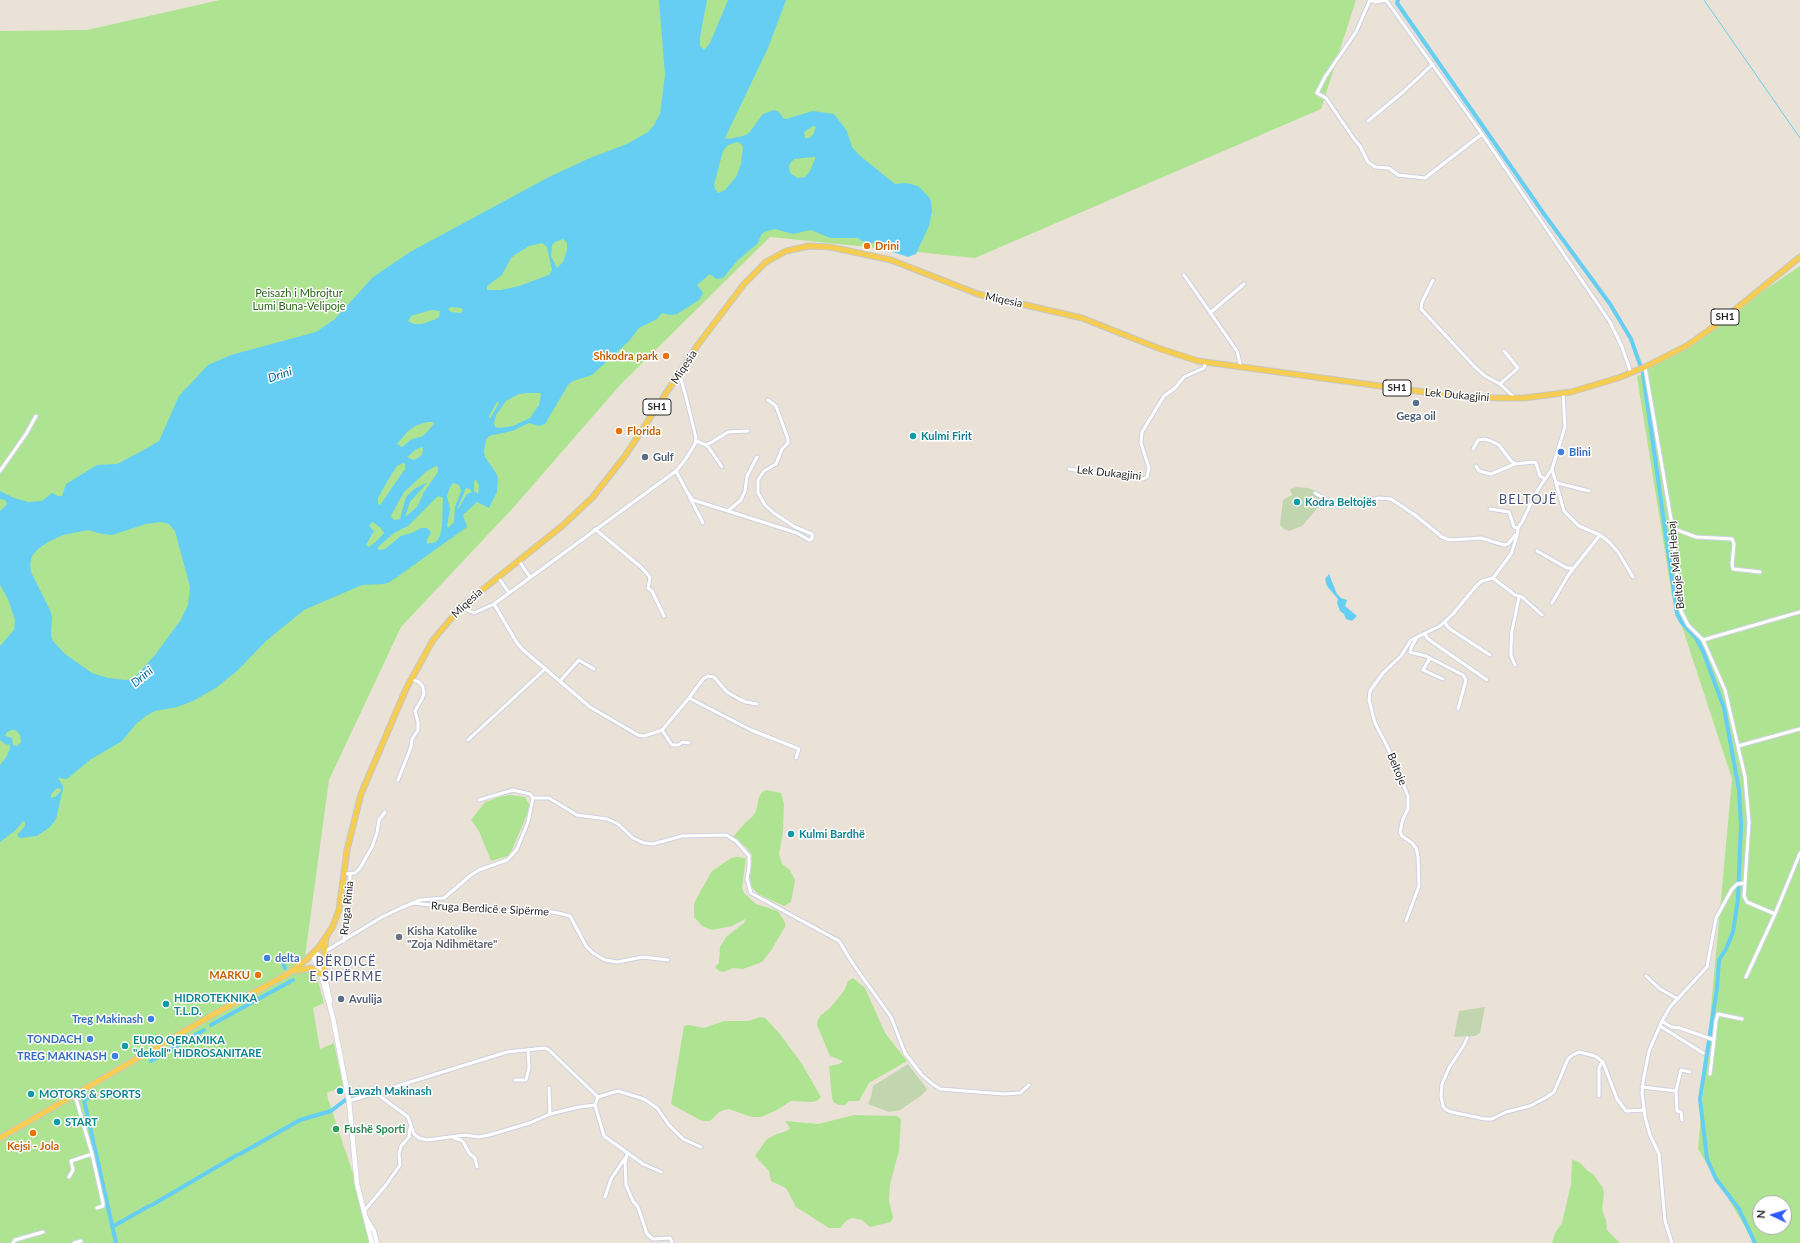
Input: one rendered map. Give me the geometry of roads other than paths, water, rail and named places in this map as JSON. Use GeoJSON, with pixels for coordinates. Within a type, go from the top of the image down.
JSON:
{"type":"FeatureCollection","features":[{"type":"Feature","properties":{"kind":"main road","name":"Miqesia"},"geometry":{"type":"LineString","coordinates":[[328,934],[337,916],[347,874],[350,832],[361,794],[411,679],[434,640],[461,607],[562,526],[592,498],[625,456],[702,340],[752,274],[766,262],[786,251],[809,246],[830,247],[891,260],[989,297],[1054,310],[1095,322],[1158,348]]}},
{"type":"Feature","properties":{"kind":"main road","name":"SH1"},"geometry":{"type":"LineString","coordinates":[[1632,372],[1688,345],[1716,325],[1800,257]]}},
{"type":"Feature","properties":{"kind":"main road","name":"Lek Dukagjini"},"geometry":{"type":"LineString","coordinates":[[1158,348],[1206,362],[1446,395],[1481,398],[1514,398],[1563,394],[1604,383],[1632,372]]}},
{"type":"Feature","properties":{"kind":"main road","name":"SH1"},"geometry":{"type":"LineString","coordinates":[[0,1138],[214,1014],[291,972],[313,953],[328,934]]}},
{"type":"Feature","properties":{"kind":"main road"},"geometry":{"type":"LineString","coordinates":[[322,972],[328,934]]}},
{"type":"Feature","properties":{"kind":"main road"},"geometry":{"type":"LineString","coordinates":[[313,953],[322,972],[348,1092],[355,1174],[372,1243]]}},
{"type":"Feature","properties":{"kind":"main road"},"geometry":{"type":"LineString","coordinates":[[291,972],[311,968],[322,972]]}},
{"type":"Feature","properties":{"kind":"street"},"geometry":{"type":"LineString","coordinates":[[1482,134],[1425,178],[1398,175],[1389,168],[1375,167],[1368,162],[1360,146],[1326,98],[1317,93],[1325,77],[1356,32],[1370,0],[1376,2],[1386,0],[1433,64],[1482,134],[1610,322],[1632,372]]}},
{"type":"Feature","properties":{"kind":"street"},"geometry":{"type":"LineString","coordinates":[[1368,121],[1393,101],[1433,64]]}},
{"type":"Feature","properties":{"kind":"street"},"geometry":{"type":"LineString","coordinates":[[1184,275],[1237,351],[1241,367]]}},
{"type":"Feature","properties":{"kind":"street"},"geometry":{"type":"LineString","coordinates":[[1433,280],[1422,302],[1421,309],[1484,376],[1500,384],[1514,398]]}},
{"type":"Feature","properties":{"kind":"street"},"geometry":{"type":"LineString","coordinates":[[1210,313],[1244,284]]}},
{"type":"Feature","properties":{"kind":"street"},"geometry":{"type":"LineString","coordinates":[[1500,384],[1518,368],[1504,352]]}},
{"type":"Feature","properties":{"kind":"street","name":"Lek Dukagjini"},"geometry":{"type":"LineString","coordinates":[[1069,469],[1093,473],[1118,473],[1143,479],[1147,477],[1149,468],[1141,443],[1142,432],[1164,396],[1175,388],[1184,376],[1204,368],[1206,362]]}},
{"type":"Feature","properties":{"kind":"street","name":"Beltoje Mali Hebaj"},"geometry":{"type":"LineString","coordinates":[[1644,367],[1672,528],[1681,611],[1686,621],[1702,640],[1725,690],[1745,778],[1749,823],[1744,896],[1747,902],[1775,914]]}},
{"type":"Feature","properties":{"kind":"street"},"geometry":{"type":"LineString","coordinates":[[461,607],[472,613],[494,604],[676,471],[685,460],[696,441],[686,397],[681,379],[678,376]]}},
{"type":"Feature","properties":{"kind":"street"},"geometry":{"type":"LineString","coordinates":[[1563,394],[1565,427],[1552,469],[1564,511],[1579,526],[1600,535],[1618,552],[1633,577]]}},
{"type":"Feature","properties":{"kind":"street"},"geometry":{"type":"LineString","coordinates":[[686,492],[696,501],[797,533],[809,540],[812,539],[812,534],[795,527],[774,513],[765,505],[758,493],[758,480],[764,471],[776,464],[782,449],[788,442],[787,435],[776,406],[768,400]]}},
{"type":"Feature","properties":{"kind":"street"},"geometry":{"type":"LineString","coordinates":[[0,471],[26,434],[36,416]]}},
{"type":"Feature","properties":{"kind":"street"},"geometry":{"type":"LineString","coordinates":[[706,445],[728,432],[748,431]]}},
{"type":"Feature","properties":{"kind":"street"},"geometry":{"type":"LineString","coordinates":[[1473,449],[1478,440],[1484,439],[1491,441],[1498,445],[1510,461],[1516,464]]}},
{"type":"Feature","properties":{"kind":"street"},"geometry":{"type":"LineString","coordinates":[[696,441],[706,445],[722,466]]}},
{"type":"Feature","properties":{"kind":"street"},"geometry":{"type":"LineString","coordinates":[[728,511],[741,500],[745,491],[746,476],[757,457]]}},
{"type":"Feature","properties":{"kind":"street"},"geometry":{"type":"LineString","coordinates":[[1476,466],[1479,471],[1491,474],[1516,464],[1532,462],[1536,463],[1540,476],[1545,479]]}},
{"type":"Feature","properties":{"kind":"street","name":"Beltoje"},"geometry":{"type":"LineString","coordinates":[[1406,921],[1414,900],[1419,879],[1416,848],[1402,836],[1400,832],[1403,819],[1408,809],[1408,796],[1388,748],[1374,723],[1369,696],[1375,682],[1401,656],[1409,642],[1445,622],[1477,585],[1482,581],[1493,578],[1511,554],[1518,528],[1537,491],[1552,469]]}},
{"type":"Feature","properties":{"kind":"street"},"geometry":{"type":"LineString","coordinates":[[676,471],[703,523]]}},
{"type":"Feature","properties":{"kind":"street"},"geometry":{"type":"LineString","coordinates":[[1557,483],[1589,491]]}},
{"type":"Feature","properties":{"kind":"street"},"geometry":{"type":"LineString","coordinates":[[1315,493],[1340,507],[1379,498],[1391,499],[1446,539],[1467,540],[1481,538],[1504,545],[1508,544],[1517,532]]}},
{"type":"Feature","properties":{"kind":"street"},"geometry":{"type":"LineString","coordinates":[[1490,509],[1509,512],[1514,527],[1518,528]]}},
{"type":"Feature","properties":{"kind":"street"},"geometry":{"type":"LineString","coordinates":[[1672,528],[1696,536],[1732,539],[1734,544],[1733,569],[1760,572]]}},
{"type":"Feature","properties":{"kind":"street"},"geometry":{"type":"LineString","coordinates":[[595,529],[641,567],[649,576],[648,588],[652,591],[664,616]]}},
{"type":"Feature","properties":{"kind":"street"},"geometry":{"type":"LineString","coordinates":[[1552,602],[1569,574],[1600,535]]}},
{"type":"Feature","properties":{"kind":"street"},"geometry":{"type":"LineString","coordinates":[[1537,551],[1567,568],[1574,568]]}},
{"type":"Feature","properties":{"kind":"street"},"geometry":{"type":"LineString","coordinates":[[519,561],[530,577]]}},
{"type":"Feature","properties":{"kind":"street"},"geometry":{"type":"LineString","coordinates":[[498,577],[509,593]]}},
{"type":"Feature","properties":{"kind":"street"},"geometry":{"type":"LineString","coordinates":[[1493,578],[1519,597],[1522,597],[1542,615]]}},
{"type":"Feature","properties":{"kind":"street"},"geometry":{"type":"LineString","coordinates":[[1515,664],[1511,656],[1511,646],[1514,619],[1519,597]]}},
{"type":"Feature","properties":{"kind":"street"},"geometry":{"type":"LineString","coordinates":[[494,604],[520,647],[590,707],[638,735],[644,736],[662,730],[703,679],[708,676],[716,680],[727,692],[739,699],[757,704]]}},
{"type":"Feature","properties":{"kind":"street"},"geometry":{"type":"LineString","coordinates":[[1702,640],[1800,612]]}},
{"type":"Feature","properties":{"kind":"street"},"geometry":{"type":"LineString","coordinates":[[1445,622],[1450,630],[1490,655]]}},
{"type":"Feature","properties":{"kind":"street"},"geometry":{"type":"LineString","coordinates":[[1425,634],[1428,639],[1437,646],[1487,680]]}},
{"type":"Feature","properties":{"kind":"street"},"geometry":{"type":"LineString","coordinates":[[1417,638],[1410,652],[1430,658],[1463,675],[1466,680],[1458,709]]}},
{"type":"Feature","properties":{"kind":"street"},"geometry":{"type":"LineString","coordinates":[[1430,658],[1423,670],[1443,679]]}},
{"type":"Feature","properties":{"kind":"street"},"geometry":{"type":"LineString","coordinates":[[560,681],[579,660],[594,669]]}},
{"type":"Feature","properties":{"kind":"street"},"geometry":{"type":"LineString","coordinates":[[468,740],[545,669]]}},
{"type":"Feature","properties":{"kind":"street"},"geometry":{"type":"LineString","coordinates":[[398,780],[411,747],[412,739],[418,730],[418,722],[415,711],[424,694],[423,687],[419,682],[411,679]]}},
{"type":"Feature","properties":{"kind":"street"},"geometry":{"type":"LineString","coordinates":[[689,698],[751,730],[799,749],[796,758]]}},
{"type":"Feature","properties":{"kind":"street"},"geometry":{"type":"LineString","coordinates":[[1738,746],[1800,729]]}},
{"type":"Feature","properties":{"kind":"street"},"geometry":{"type":"LineString","coordinates":[[662,730],[672,746],[683,742],[689,743]]}},
{"type":"Feature","properties":{"kind":"street"},"geometry":{"type":"LineString","coordinates":[[480,800],[513,790],[530,794],[533,798],[549,798],[577,815],[607,819],[618,824],[633,838],[644,843],[653,844],[682,836],[726,835],[736,842],[749,856],[747,879],[751,893],[839,941],[853,964],[891,1016],[904,1053],[921,1074],[931,1083],[940,1089],[945,1090],[985,1091],[1004,1094],[1020,1093],[1029,1085]]}},
{"type":"Feature","properties":{"kind":"street"},"geometry":{"type":"LineString","coordinates":[[324,952],[382,917],[413,903],[420,900],[444,898],[479,870],[507,860],[517,849],[528,822],[533,798]]}},
{"type":"Feature","properties":{"kind":"street","name":"Rruga Rinia"},"geometry":{"type":"LineString","coordinates":[[344,941],[349,903],[347,874],[358,871],[366,859],[374,840],[379,820],[385,812]]}},
{"type":"Feature","properties":{"kind":"street"},"geometry":{"type":"LineString","coordinates":[[1746,977],[1775,914],[1800,853]]}},
{"type":"Feature","properties":{"kind":"street"},"geometry":{"type":"LineString","coordinates":[[1672,1243],[1664,1220],[1659,1154],[1650,1135],[1644,1110],[1642,1087],[1649,1051],[1670,1007],[1707,967],[1716,918],[1728,894],[1737,884],[1744,883]]}},
{"type":"Feature","properties":{"kind":"street","name":"Rruga Berdicë e Sipërme"},"geometry":{"type":"LineString","coordinates":[[413,903],[476,910],[546,911],[558,913],[570,916],[586,946],[605,960],[617,962],[643,956],[668,960]]}},
{"type":"Feature","properties":{"kind":"street"},"geometry":{"type":"LineString","coordinates":[[1646,976],[1660,989],[1678,999]]}},
{"type":"Feature","properties":{"kind":"street"},"geometry":{"type":"LineString","coordinates":[[1710,1074],[1713,1040],[1718,1014],[1742,1019]]}},
{"type":"Feature","properties":{"kind":"street"},"geometry":{"type":"LineString","coordinates":[[1662,1021],[1671,1027],[1680,1028],[1713,1040]]}},
{"type":"Feature","properties":{"kind":"street"},"geometry":{"type":"LineString","coordinates":[[1660,1026],[1703,1054]]}},
{"type":"Feature","properties":{"kind":"street"},"geometry":{"type":"LineString","coordinates":[[1466,1038],[1464,1045],[1449,1068],[1442,1084],[1441,1096],[1443,1106],[1451,1112],[1492,1119],[1506,1112],[1530,1106],[1552,1094],[1556,1090],[1559,1078],[1571,1056],[1578,1052],[1598,1058],[1603,1062],[1610,1086],[1621,1106],[1626,1111],[1644,1110]]}},
{"type":"Feature","properties":{"kind":"street"},"geometry":{"type":"LineString","coordinates":[[349,1100],[507,1052],[545,1048],[549,1050],[598,1097]]}},
{"type":"Feature","properties":{"kind":"street"},"geometry":{"type":"LineString","coordinates":[[515,1080],[526,1080],[529,1068],[528,1049]]}},
{"type":"Feature","properties":{"kind":"street"},"geometry":{"type":"LineString","coordinates":[[1599,1096],[1599,1068],[1603,1062]]}},
{"type":"Feature","properties":{"kind":"street"},"geometry":{"type":"LineString","coordinates":[[1682,1120],[1681,1112],[1677,1111],[1676,1090],[1681,1070],[1690,1072]]}},
{"type":"Feature","properties":{"kind":"street"},"geometry":{"type":"LineString","coordinates":[[1642,1087],[1676,1090]]}},
{"type":"Feature","properties":{"kind":"street"},"geometry":{"type":"LineString","coordinates":[[549,1088],[550,1114]]}},
{"type":"Feature","properties":{"kind":"street"},"geometry":{"type":"LineString","coordinates":[[598,1097],[618,1091],[644,1099],[657,1108],[668,1125],[683,1139],[701,1147]]}},
{"type":"Feature","properties":{"kind":"street"},"geometry":{"type":"LineString","coordinates":[[376,1093],[408,1117],[414,1134],[419,1138],[427,1140],[465,1135],[489,1135],[530,1123],[550,1114],[595,1105]]}},
{"type":"Feature","properties":{"kind":"street"},"geometry":{"type":"LineString","coordinates":[[75,1095],[92,1154],[103,1203],[103,1206],[97,1208]]}},
{"type":"Feature","properties":{"kind":"street"},"geometry":{"type":"LineString","coordinates":[[598,1097],[595,1105],[602,1133],[626,1155],[661,1172]]}},
{"type":"Feature","properties":{"kind":"street"},"geometry":{"type":"LineString","coordinates":[[364,1211],[386,1185],[400,1165],[399,1154],[401,1146],[409,1137],[410,1125]]}},
{"type":"Feature","properties":{"kind":"street"},"geometry":{"type":"LineString","coordinates":[[446,1138],[461,1140],[469,1153],[475,1158],[477,1167]]}},
{"type":"Feature","properties":{"kind":"street"},"geometry":{"type":"LineString","coordinates":[[69,1177],[73,1170],[71,1161],[92,1154]]}},
{"type":"Feature","properties":{"kind":"street"},"geometry":{"type":"LineString","coordinates":[[605,1196],[611,1179],[626,1155]]}},
{"type":"Feature","properties":{"kind":"street"},"geometry":{"type":"LineString","coordinates":[[626,1155],[626,1185],[633,1201],[638,1207],[646,1234],[653,1239],[670,1238],[672,1242]]}},
{"type":"Feature","properties":{"kind":"street"},"geometry":{"type":"LineString","coordinates":[[365,1217],[370,1222],[377,1243]]}},
{"type":"Feature","properties":{"kind":"street"},"geometry":{"type":"LineString","coordinates":[[13,1243],[15,1240],[43,1232]]}},
{"type":"Feature","properties":{"kind":"street"},"geometry":{"type":"LineString","coordinates":[[74,1243],[81,1241]]}},
{"type":"Feature","properties":{"kind":"water"},"geometry":{"type":"Polygon","coordinates":[[[659,0],[707,0],[700,37],[700,46],[704,50],[710,43],[728,0],[786,0],[768,48],[725,138],[728,139],[743,136],[749,133],[763,114],[774,110],[779,112],[783,118],[786,119],[813,111],[834,114],[847,131],[852,147],[859,155],[895,184],[906,183],[918,186],[931,201],[932,211],[929,226],[916,254],[908,257],[887,250],[888,246],[862,241],[858,238],[830,238],[811,230],[793,234],[775,229],[764,232],[758,243],[737,261],[723,278],[716,279],[710,274],[697,285],[703,293],[699,300],[677,314],[670,315],[662,313],[657,319],[639,328],[629,341],[592,375],[573,381],[568,385],[545,424],[539,426],[529,423],[512,431],[489,436],[486,440],[484,451],[485,457],[498,478],[497,492],[489,508],[477,502],[463,515],[467,527],[390,582],[384,584],[362,585],[304,610],[266,641],[238,670],[216,688],[193,701],[177,707],[155,711],[146,716],[136,724],[122,741],[90,760],[67,779],[58,778],[63,786],[63,789],[56,819],[50,827],[37,836],[20,838],[17,835],[25,826],[25,822],[23,821],[16,830],[0,842],[0,765],[7,756],[10,745],[5,744],[0,740],[0,646],[14,630],[15,620],[8,599],[0,585],[0,511],[7,504],[5,500],[0,499],[0,491],[14,498],[28,502],[42,501],[52,493],[62,496],[66,484],[97,465],[117,464],[159,441],[179,396],[208,365],[231,355],[316,332],[335,319],[373,277],[410,252],[549,177],[590,158],[627,144],[648,132],[660,114],[665,75],[659,0]],[[813,126],[804,132],[805,138],[809,138],[813,135],[816,127],[813,126]],[[737,142],[728,145],[723,151],[714,185],[718,193],[725,190],[736,177],[741,164],[743,147],[741,144],[737,142]],[[815,157],[794,159],[789,165],[790,173],[798,178],[805,177],[810,171],[815,157]],[[563,239],[552,245],[551,256],[557,268],[563,262],[567,250],[567,243],[563,239]],[[542,243],[529,246],[511,258],[502,275],[487,286],[487,290],[501,290],[519,286],[549,275],[552,270],[547,247],[542,243]],[[451,307],[448,309],[451,312],[461,313],[463,310],[461,308],[451,307]],[[431,310],[411,316],[408,321],[414,324],[422,324],[436,319],[439,317],[440,311],[431,310]],[[540,393],[519,394],[506,401],[496,415],[494,423],[495,427],[500,428],[513,426],[530,418],[539,405],[541,395],[540,393]],[[497,402],[489,416],[490,419],[499,403],[497,402]],[[427,422],[415,426],[407,432],[397,444],[402,447],[412,439],[421,437],[434,424],[433,422],[427,422]],[[422,447],[415,450],[407,457],[414,460],[422,455],[422,447]],[[403,463],[397,466],[378,498],[378,504],[380,505],[405,469],[405,464],[403,463]],[[436,466],[427,471],[404,492],[391,516],[394,520],[400,519],[406,497],[414,489],[428,482],[410,502],[405,517],[417,507],[424,492],[438,472],[438,467],[436,466]],[[476,479],[474,482],[474,491],[478,494],[479,486],[476,479]],[[453,483],[447,496],[450,509],[447,526],[448,528],[454,522],[455,507],[461,491],[459,485],[453,483]],[[466,488],[458,509],[467,494],[472,492],[470,489],[466,488]],[[438,496],[408,526],[394,533],[378,547],[378,550],[385,549],[401,536],[421,528],[427,528],[431,532],[427,540],[427,544],[436,542],[440,536],[442,527],[443,498],[438,496]],[[161,522],[146,524],[112,535],[88,530],[63,535],[48,542],[38,549],[32,556],[30,564],[31,572],[50,610],[52,617],[51,635],[53,641],[65,654],[92,673],[108,678],[125,680],[133,679],[155,655],[180,621],[188,605],[190,587],[175,531],[169,524],[161,522]],[[372,522],[369,526],[374,531],[366,545],[369,547],[384,533],[380,527],[372,522]],[[16,730],[7,732],[5,736],[12,738],[13,745],[17,746],[21,742],[20,735],[16,730]],[[57,788],[51,794],[51,798],[55,797],[61,789],[57,788]]]}},
{"type":"Feature","properties":{"kind":"water"},"geometry":{"type":"Polygon","coordinates":[[[1329,574],[1337,594],[1341,598],[1347,600],[1345,606],[1357,616],[1352,621],[1346,619],[1344,614],[1340,611],[1337,603],[1338,599],[1327,586],[1325,579],[1329,574]]]}},
{"type":"Feature","properties":{"kind":"waterway"},"geometry":{"type":"LineString","coordinates":[[1398,0],[1397,3],[1544,214],[1610,304],[1631,339],[1643,373],[1677,614],[1682,623],[1696,638],[1703,651],[1724,708],[1739,790],[1741,824],[1738,899],[1733,932],[1726,949],[1719,960],[1717,988],[1700,1099],[1707,1159],[1716,1179],[1739,1209],[1755,1243]]}},
{"type":"Feature","properties":{"kind":"waterway"},"geometry":{"type":"LineString","coordinates":[[1704,0],[1800,138]]}},
{"type":"Feature","properties":{"kind":"waterway"},"geometry":{"type":"LineString","coordinates":[[283,962],[285,968]]}},
{"type":"Feature","properties":{"kind":"waterway"},"geometry":{"type":"LineString","coordinates":[[211,1025],[293,980]]}},
{"type":"Feature","properties":{"kind":"waterway"},"geometry":{"type":"LineString","coordinates":[[151,1061],[204,1030]]}},
{"type":"Feature","properties":{"kind":"waterway"},"geometry":{"type":"LineString","coordinates":[[240,1154],[300,1120],[331,1111],[348,1098],[364,1093]]}},
{"type":"Feature","properties":{"kind":"waterway"},"geometry":{"type":"LineString","coordinates":[[88,1098],[84,1100],[116,1243]]}},
{"type":"Feature","properties":{"kind":"waterway"},"geometry":{"type":"LineString","coordinates":[[152,1205],[237,1155]]}},
{"type":"Feature","properties":{"kind":"waterway"},"geometry":{"type":"LineString","coordinates":[[112,1227],[149,1206]]}},
{"type":"Feature","properties":{"kind":"place","name":"Drini"},"geometry":{"type":"Point","coordinates":[867,246]}},
{"type":"Feature","properties":{"kind":"place","name":"Shkodra park"},"geometry":{"type":"Point","coordinates":[666,356]}},
{"type":"Feature","properties":{"kind":"place","name":"Gega oil"},"geometry":{"type":"Point","coordinates":[1416,403]}},
{"type":"Feature","properties":{"kind":"place","name":"Florida"},"geometry":{"type":"Point","coordinates":[619,431]}},
{"type":"Feature","properties":{"kind":"place","name":"Kulmi Firit"},"geometry":{"type":"Point","coordinates":[913,436]}},
{"type":"Feature","properties":{"kind":"place","name":"Blini"},"geometry":{"type":"Point","coordinates":[1561,452]}},
{"type":"Feature","properties":{"kind":"place","name":"Gulf"},"geometry":{"type":"Point","coordinates":[645,457]}},
{"type":"Feature","properties":{"kind":"place","name":"Kodra Beltojës"},"geometry":{"type":"Point","coordinates":[1297,502]}},
{"type":"Feature","properties":{"kind":"place","name":"Kulmi Bardhë"},"geometry":{"type":"Point","coordinates":[791,834]}},
{"type":"Feature","properties":{"kind":"place","name":"Kisha Katolike \"Zoja Ndihmëtare\""},"geometry":{"type":"Point","coordinates":[399,937]}},
{"type":"Feature","properties":{"kind":"place","name":"delta"},"geometry":{"type":"Point","coordinates":[267,958]}},
{"type":"Feature","properties":{"kind":"place","name":"MARKU"},"geometry":{"type":"Point","coordinates":[258,975]}},
{"type":"Feature","properties":{"kind":"place","name":"Avulija"},"geometry":{"type":"Point","coordinates":[341,999]}},
{"type":"Feature","properties":{"kind":"place","name":"HIDROTEKNIKA T.L.D."},"geometry":{"type":"Point","coordinates":[166,1004]}},
{"type":"Feature","properties":{"kind":"place","name":"Treg Makinash"},"geometry":{"type":"Point","coordinates":[151,1019]}},
{"type":"Feature","properties":{"kind":"place","name":"TONDACH"},"geometry":{"type":"Point","coordinates":[90,1039]}},
{"type":"Feature","properties":{"kind":"place","name":"EURO QERAMIKA \"dekoll\" HIDROSANITARE"},"geometry":{"type":"Point","coordinates":[125,1046]}},
{"type":"Feature","properties":{"kind":"place","name":"TREG MAKINASH"},"geometry":{"type":"Point","coordinates":[115,1056]}},
{"type":"Feature","properties":{"kind":"place","name":"Lavazh Makinash"},"geometry":{"type":"Point","coordinates":[340,1091]}},
{"type":"Feature","properties":{"kind":"place","name":"MOTORS & SPORTS"},"geometry":{"type":"Point","coordinates":[31,1094]}},
{"type":"Feature","properties":{"kind":"place","name":"START"},"geometry":{"type":"Point","coordinates":[57,1122]}},
{"type":"Feature","properties":{"kind":"place","name":"Fushë Sporti"},"geometry":{"type":"Point","coordinates":[336,1129]}},
{"type":"Feature","properties":{"kind":"place","name":"Kejsi - Jola"},"geometry":{"type":"Point","coordinates":[33,1133]}},
{"type":"Feature","properties":{"kind":"district","name":"BELTOJË"},"geometry":{"type":"Point","coordinates":[1528,500]}},
{"type":"Feature","properties":{"kind":"district","name":"BËRDICË E SIPËRME"},"geometry":{"type":"Point","coordinates":[346,970]}},
{"type":"Feature","properties":{"kind":"park label","name":"Peisazh i Mbrojtur Lumi Buna-Velipoje"},"geometry":{"type":"Point","coordinates":[299,299]}}]}
